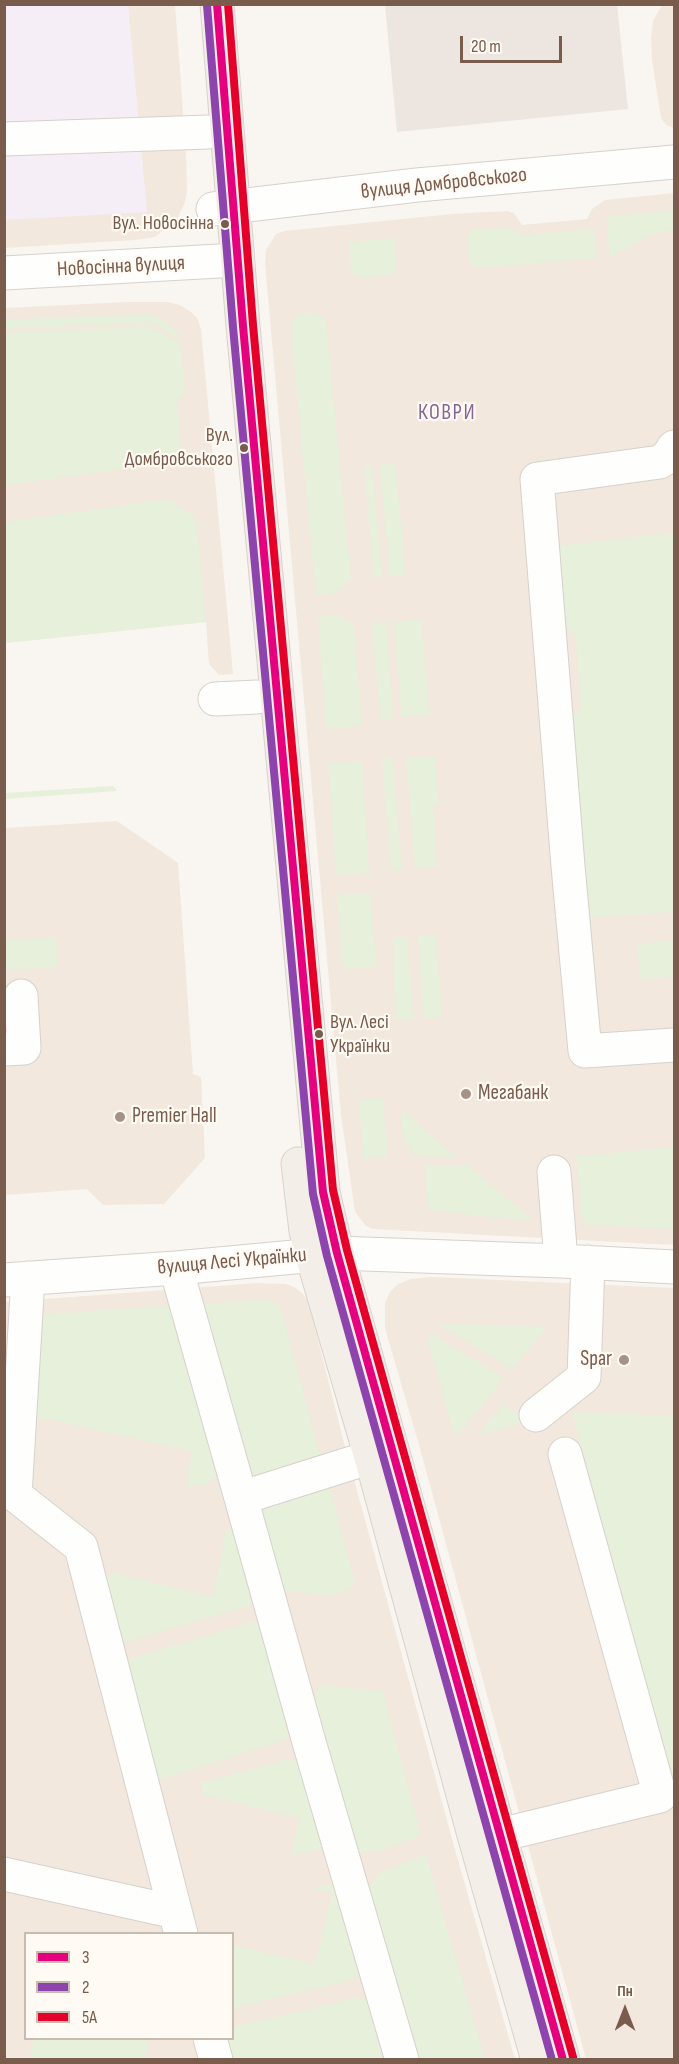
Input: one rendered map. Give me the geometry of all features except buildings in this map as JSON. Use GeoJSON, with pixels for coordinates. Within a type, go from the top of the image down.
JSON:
{"type":"FeatureCollection","features":[{"type":"Feature","properties":{"kind":"main road"},"geometry":{"type":"LineString","coordinates":[[197,4],[208,132],[223,208]]}},
{"type":"Feature","properties":{"kind":"main road"},"geometry":{"type":"LineString","coordinates":[[217,4],[223,208],[257,696],[306,1231],[324,1254],[500,1835],[563,2060]]}},
{"type":"Feature","properties":{"kind":"main road"},"geometry":{"type":"LineString","coordinates":[[227,261],[323,1192],[324,1254],[370,1457],[538,2060]]}},
{"type":"Feature","properties":{"kind":"street"},"geometry":{"type":"LineString","coordinates":[[4,139],[208,132]]}},
{"type":"Feature","properties":{"kind":"street","name":"вулиця Домбровського"},"geometry":{"type":"LineString","coordinates":[[223,208],[417,185],[675,162]]}},
{"type":"Feature","properties":{"kind":"street","name":"Новосінна вулиця"},"geometry":{"type":"LineString","coordinates":[[4,273],[227,261]]}},
{"type":"Feature","properties":{"kind":"street"},"geometry":{"type":"LineString","coordinates":[[675,447],[660,462],[537,479],[585,1052],[675,1045]]}},
{"type":"Feature","properties":{"kind":"street"},"geometry":{"type":"LineString","coordinates":[[215,699],[257,696]]}},
{"type":"Feature","properties":{"kind":"street"},"geometry":{"type":"LineString","coordinates":[[4,1049],[24,1048],[21,996]]}},
{"type":"Feature","properties":{"kind":"street"},"geometry":{"type":"LineString","coordinates":[[536,1415],[584,1377],[575,1262],[554,1172]]}},
{"type":"Feature","properties":{"kind":"street","name":"вулиця Лесі Українки"},"geometry":{"type":"LineString","coordinates":[[16,1279],[157,1261],[324,1254],[675,1267]]}},
{"type":"Feature","properties":{"kind":"street"},"geometry":{"type":"LineString","coordinates":[[157,1261],[241,1498],[309,1742],[402,2060]]}},
{"type":"Feature","properties":{"kind":"street"},"geometry":{"type":"LineString","coordinates":[[16,1279],[15,1496],[81,1547],[178,1923]]}},
{"type":"Feature","properties":{"kind":"street"},"geometry":{"type":"LineString","coordinates":[[500,1835],[660,1796],[565,1454]]}},
{"type":"Feature","properties":{"kind":"street"},"geometry":{"type":"LineString","coordinates":[[241,1498],[370,1457]]}},
{"type":"Feature","properties":{"kind":"street"},"geometry":{"type":"LineString","coordinates":[[4,1874],[178,1923]]}},
{"type":"Feature","properties":{"kind":"street"},"geometry":{"type":"LineString","coordinates":[[211,2040],[216,2060]]}},
{"type":"Feature","properties":{"kind":"shaded area"},"geometry":{"type":"Polygon","coordinates":[[[5,5],[175,5],[187,191],[178,218],[155,237],[5,248],[5,5]]]}},
{"type":"Feature","properties":{"kind":"shaded area"},"geometry":{"type":"Polygon","coordinates":[[[5,5],[128,5],[147,212],[5,220],[5,5]]]}},
{"type":"Feature","properties":{"kind":"shaded area"},"geometry":{"type":"Polygon","coordinates":[[[385,5],[617,5],[628,109],[397,132],[385,5]]]}},
{"type":"Feature","properties":{"kind":"shaded area"},"geometry":{"type":"Polygon","coordinates":[[[662,5],[674,5],[674,128],[666,125],[661,118],[652,60],[653,21],[662,5]]]}},
{"type":"Feature","properties":{"kind":"shaded area"},"geometry":{"type":"Polygon","coordinates":[[[674,193],[674,1245],[373,1229],[366,1226],[355,1212],[341,1115],[265,263],[266,250],[276,234],[284,231],[452,214],[507,211],[514,213],[522,225],[587,219],[592,209],[605,200],[674,193]]]}},
{"type":"Feature","properties":{"kind":"shaded area"},"geometry":{"type":"Polygon","coordinates":[[[167,302],[180,305],[197,318],[201,329],[233,674],[219,675],[209,664],[206,622],[5,643],[5,308],[167,302]]]}},
{"type":"Feature","properties":{"kind":"shaded area"},"geometry":{"type":"Polygon","coordinates":[[[117,821],[178,863],[193,1074],[201,1077],[205,1158],[164,1204],[103,1205],[87,1189],[5,1195],[5,828],[117,821]]]}},
{"type":"Feature","properties":{"kind":"shaded area"},"geometry":{"type":"Polygon","coordinates":[[[431,1277],[674,1288],[674,2059],[586,2059],[421,1452],[385,1328],[385,1303],[390,1292],[398,1284],[411,1279],[431,1277]]]}},
{"type":"Feature","properties":{"kind":"shaded area"},"geometry":{"type":"Polygon","coordinates":[[[258,1283],[286,1284],[296,1288],[309,1304],[344,1443],[457,1857],[515,2059],[5,2060],[5,1302],[258,1283]]]}},
{"type":"Feature","properties":{"kind":"green space"},"geometry":{"type":"Polygon","coordinates":[[[674,210],[674,230],[659,231],[610,257],[606,217],[674,210]]]}},
{"type":"Feature","properties":{"kind":"green space"},"geometry":{"type":"Polygon","coordinates":[[[508,227],[521,235],[589,229],[594,231],[597,258],[478,268],[469,264],[467,231],[508,227]]]}},
{"type":"Feature","properties":{"kind":"green space"},"geometry":{"type":"Polygon","coordinates":[[[394,238],[397,268],[394,272],[390,275],[362,278],[351,273],[349,242],[394,238]]]}},
{"type":"Feature","properties":{"kind":"green space"},"geometry":{"type":"Polygon","coordinates":[[[310,311],[322,316],[326,321],[351,580],[336,593],[316,595],[291,332],[292,322],[296,316],[310,311]]]}},
{"type":"Feature","properties":{"kind":"green space"},"geometry":{"type":"Polygon","coordinates":[[[149,314],[166,322],[178,333],[179,338],[151,323],[5,329],[5,320],[149,314]]]}},
{"type":"Feature","properties":{"kind":"green space"},"geometry":{"type":"Polygon","coordinates":[[[147,326],[181,342],[185,392],[177,402],[181,449],[168,463],[5,485],[5,333],[147,326]]]}},
{"type":"Feature","properties":{"kind":"green space"},"geometry":{"type":"Polygon","coordinates":[[[395,464],[406,575],[390,576],[380,465],[395,464]]]}},
{"type":"Feature","properties":{"kind":"green space"},"geometry":{"type":"Polygon","coordinates":[[[372,466],[382,576],[374,577],[364,467],[372,466]]]}},
{"type":"Feature","properties":{"kind":"green space"},"geometry":{"type":"Polygon","coordinates":[[[168,499],[196,518],[206,622],[5,643],[5,522],[168,499]]]}},
{"type":"Feature","properties":{"kind":"green space"},"geometry":{"type":"Polygon","coordinates":[[[674,533],[674,912],[585,918],[571,724],[573,716],[581,709],[576,637],[561,620],[555,546],[674,533]]]}},
{"type":"Feature","properties":{"kind":"green space"},"geometry":{"type":"Polygon","coordinates":[[[337,615],[354,625],[362,726],[326,728],[318,617],[337,615]]]}},
{"type":"Feature","properties":{"kind":"green space"},"geometry":{"type":"Polygon","coordinates":[[[421,619],[430,715],[402,717],[394,622],[421,619]]]}},
{"type":"Feature","properties":{"kind":"green space"},"geometry":{"type":"Polygon","coordinates":[[[386,622],[393,718],[380,720],[372,623],[386,622]]]}},
{"type":"Feature","properties":{"kind":"green space"},"geometry":{"type":"Polygon","coordinates":[[[435,756],[439,804],[433,805],[437,867],[415,869],[406,758],[435,756]]]}},
{"type":"Feature","properties":{"kind":"green space"},"geometry":{"type":"Polygon","coordinates":[[[393,758],[402,870],[391,871],[382,759],[393,758]]]}},
{"type":"Feature","properties":{"kind":"green space"},"geometry":{"type":"Polygon","coordinates":[[[362,761],[369,873],[336,875],[328,763],[362,761]]]}},
{"type":"Feature","properties":{"kind":"green space"},"geometry":{"type":"Polygon","coordinates":[[[113,786],[117,791],[5,799],[5,793],[113,786]]]}},
{"type":"Feature","properties":{"kind":"green space"},"geometry":{"type":"Polygon","coordinates":[[[371,893],[376,966],[343,969],[337,895],[371,893]]]}},
{"type":"Feature","properties":{"kind":"green space"},"geometry":{"type":"Polygon","coordinates":[[[436,934],[442,1017],[424,1018],[418,936],[436,934]]]}},
{"type":"Feature","properties":{"kind":"green space"},"geometry":{"type":"Polygon","coordinates":[[[56,937],[58,967],[5,970],[5,940],[56,937]]]}},
{"type":"Feature","properties":{"kind":"green space"},"geometry":{"type":"Polygon","coordinates":[[[393,937],[407,937],[414,1019],[395,1020],[393,937]]]}},
{"type":"Feature","properties":{"kind":"green space"},"geometry":{"type":"Polygon","coordinates":[[[674,940],[674,976],[641,980],[637,944],[674,940]]]}},
{"type":"Feature","properties":{"kind":"green space"},"geometry":{"type":"Polygon","coordinates":[[[383,1098],[388,1157],[363,1159],[359,1099],[383,1098]]]}},
{"type":"Feature","properties":{"kind":"green space"},"geometry":{"type":"Polygon","coordinates":[[[401,1109],[456,1157],[415,1156],[403,1139],[401,1109]]]}},
{"type":"Feature","properties":{"kind":"green space"},"geometry":{"type":"Polygon","coordinates":[[[674,1147],[674,1229],[583,1224],[576,1156],[674,1147]]]}},
{"type":"Feature","properties":{"kind":"green space"},"geometry":{"type":"Polygon","coordinates":[[[425,1165],[467,1165],[535,1221],[433,1211],[427,1205],[425,1165]]]}},
{"type":"Feature","properties":{"kind":"green space"},"geometry":{"type":"Polygon","coordinates":[[[262,1299],[278,1305],[282,1312],[322,1462],[268,1481],[247,1477],[196,1305],[262,1299]]]}},
{"type":"Feature","properties":{"kind":"green space"},"geometry":{"type":"Polygon","coordinates":[[[175,1305],[218,1474],[211,1481],[203,1485],[186,1485],[192,1451],[28,1415],[34,1315],[175,1305]]]}},
{"type":"Feature","properties":{"kind":"green space"},"geometry":{"type":"Polygon","coordinates":[[[436,1323],[546,1327],[512,1369],[436,1323]]]}},
{"type":"Feature","properties":{"kind":"green space"},"geometry":{"type":"Polygon","coordinates":[[[430,1333],[505,1378],[459,1434],[454,1435],[428,1341],[430,1333]]]}},
{"type":"Feature","properties":{"kind":"green space"},"geometry":{"type":"Polygon","coordinates":[[[503,1404],[527,1422],[478,1435],[503,1404]]]}},
{"type":"Feature","properties":{"kind":"green space"},"geometry":{"type":"Polygon","coordinates":[[[572,1412],[674,1416],[674,1786],[572,1412]]]}},
{"type":"Feature","properties":{"kind":"green space"},"geometry":{"type":"Polygon","coordinates":[[[328,1479],[355,1583],[349,1589],[332,1596],[277,1590],[258,1511],[261,1505],[328,1479]]]}},
{"type":"Feature","properties":{"kind":"green space"},"geometry":{"type":"Polygon","coordinates":[[[233,1528],[261,1602],[118,1644],[103,1576],[114,1573],[213,1597],[226,1529],[233,1528]]]}},
{"type":"Feature","properties":{"kind":"green space"},"geometry":{"type":"Polygon","coordinates":[[[267,1618],[294,1733],[288,1738],[248,1752],[155,1781],[122,1661],[267,1618]]]}},
{"type":"Feature","properties":{"kind":"green space"},"geometry":{"type":"Polygon","coordinates":[[[320,1685],[383,1691],[421,1835],[378,1852],[359,1852],[352,1849],[310,1707],[320,1685]]]}},
{"type":"Feature","properties":{"kind":"green space"},"geometry":{"type":"Polygon","coordinates":[[[286,1760],[303,1765],[330,1847],[291,1856],[299,1818],[204,1795],[201,1783],[286,1760]]]}},
{"type":"Feature","properties":{"kind":"green space"},"geometry":{"type":"Polygon","coordinates":[[[426,1854],[485,2059],[412,2059],[368,1889],[373,1879],[381,1872],[426,1854]]]}},
{"type":"Feature","properties":{"kind":"green space"},"geometry":{"type":"Polygon","coordinates":[[[340,1883],[362,1967],[358,1974],[352,1980],[234,2008],[234,1945],[315,1964],[332,1893],[311,1888],[340,1883]]]}},
{"type":"Feature","properties":{"kind":"green space"},"geometry":{"type":"Polygon","coordinates":[[[356,1998],[366,1999],[373,2004],[390,2059],[226,2059],[220,2040],[234,2040],[234,2027],[356,1998]]]}},
{"type":"Feature","properties":{"kind":"green space"},"geometry":{"type":"Polygon","coordinates":[[[34,2040],[150,2040],[145,2059],[29,2059],[34,2040]]]}},
{"type":"Feature","properties":{"kind":"transit line","name":"3"},"geometry":{"type":"LineString","coordinates":[[217,4],[243,326],[323,1192],[337,1253],[563,2060]]}},
{"type":"Feature","properties":{"kind":"transit line","name":"5А"},"geometry":{"type":"LineString","coordinates":[[228,4],[253,325],[333,1190],[347,1250],[573,2057]]}},
{"type":"Feature","properties":{"kind":"transit line","name":"2"},"geometry":{"type":"LineString","coordinates":[[207,5],[233,327],[313,1194],[327,1256],[552,2060]]}},
{"type":"Feature","properties":{"kind":"place","name":"Вул. Новосінна"},"geometry":{"type":"Point","coordinates":[225,224]}},
{"type":"Feature","properties":{"kind":"place","name":"Вул. Домбровського"},"geometry":{"type":"Point","coordinates":[244,448]}},
{"type":"Feature","properties":{"kind":"place","name":"Вул. Лесі Українки"},"geometry":{"type":"Point","coordinates":[319,1034]}},
{"type":"Feature","properties":{"kind":"place","name":"Мегабанк"},"geometry":{"type":"Point","coordinates":[466,1094]}},
{"type":"Feature","properties":{"kind":"place","name":"Premier Hall"},"geometry":{"type":"Point","coordinates":[120,1117]}},
{"type":"Feature","properties":{"kind":"place","name":"Spar"},"geometry":{"type":"Point","coordinates":[624,1360]}},
{"type":"Feature","properties":{"kind":"district","name":"КОВРИ"},"geometry":{"type":"Point","coordinates":[447,413]}}]}
